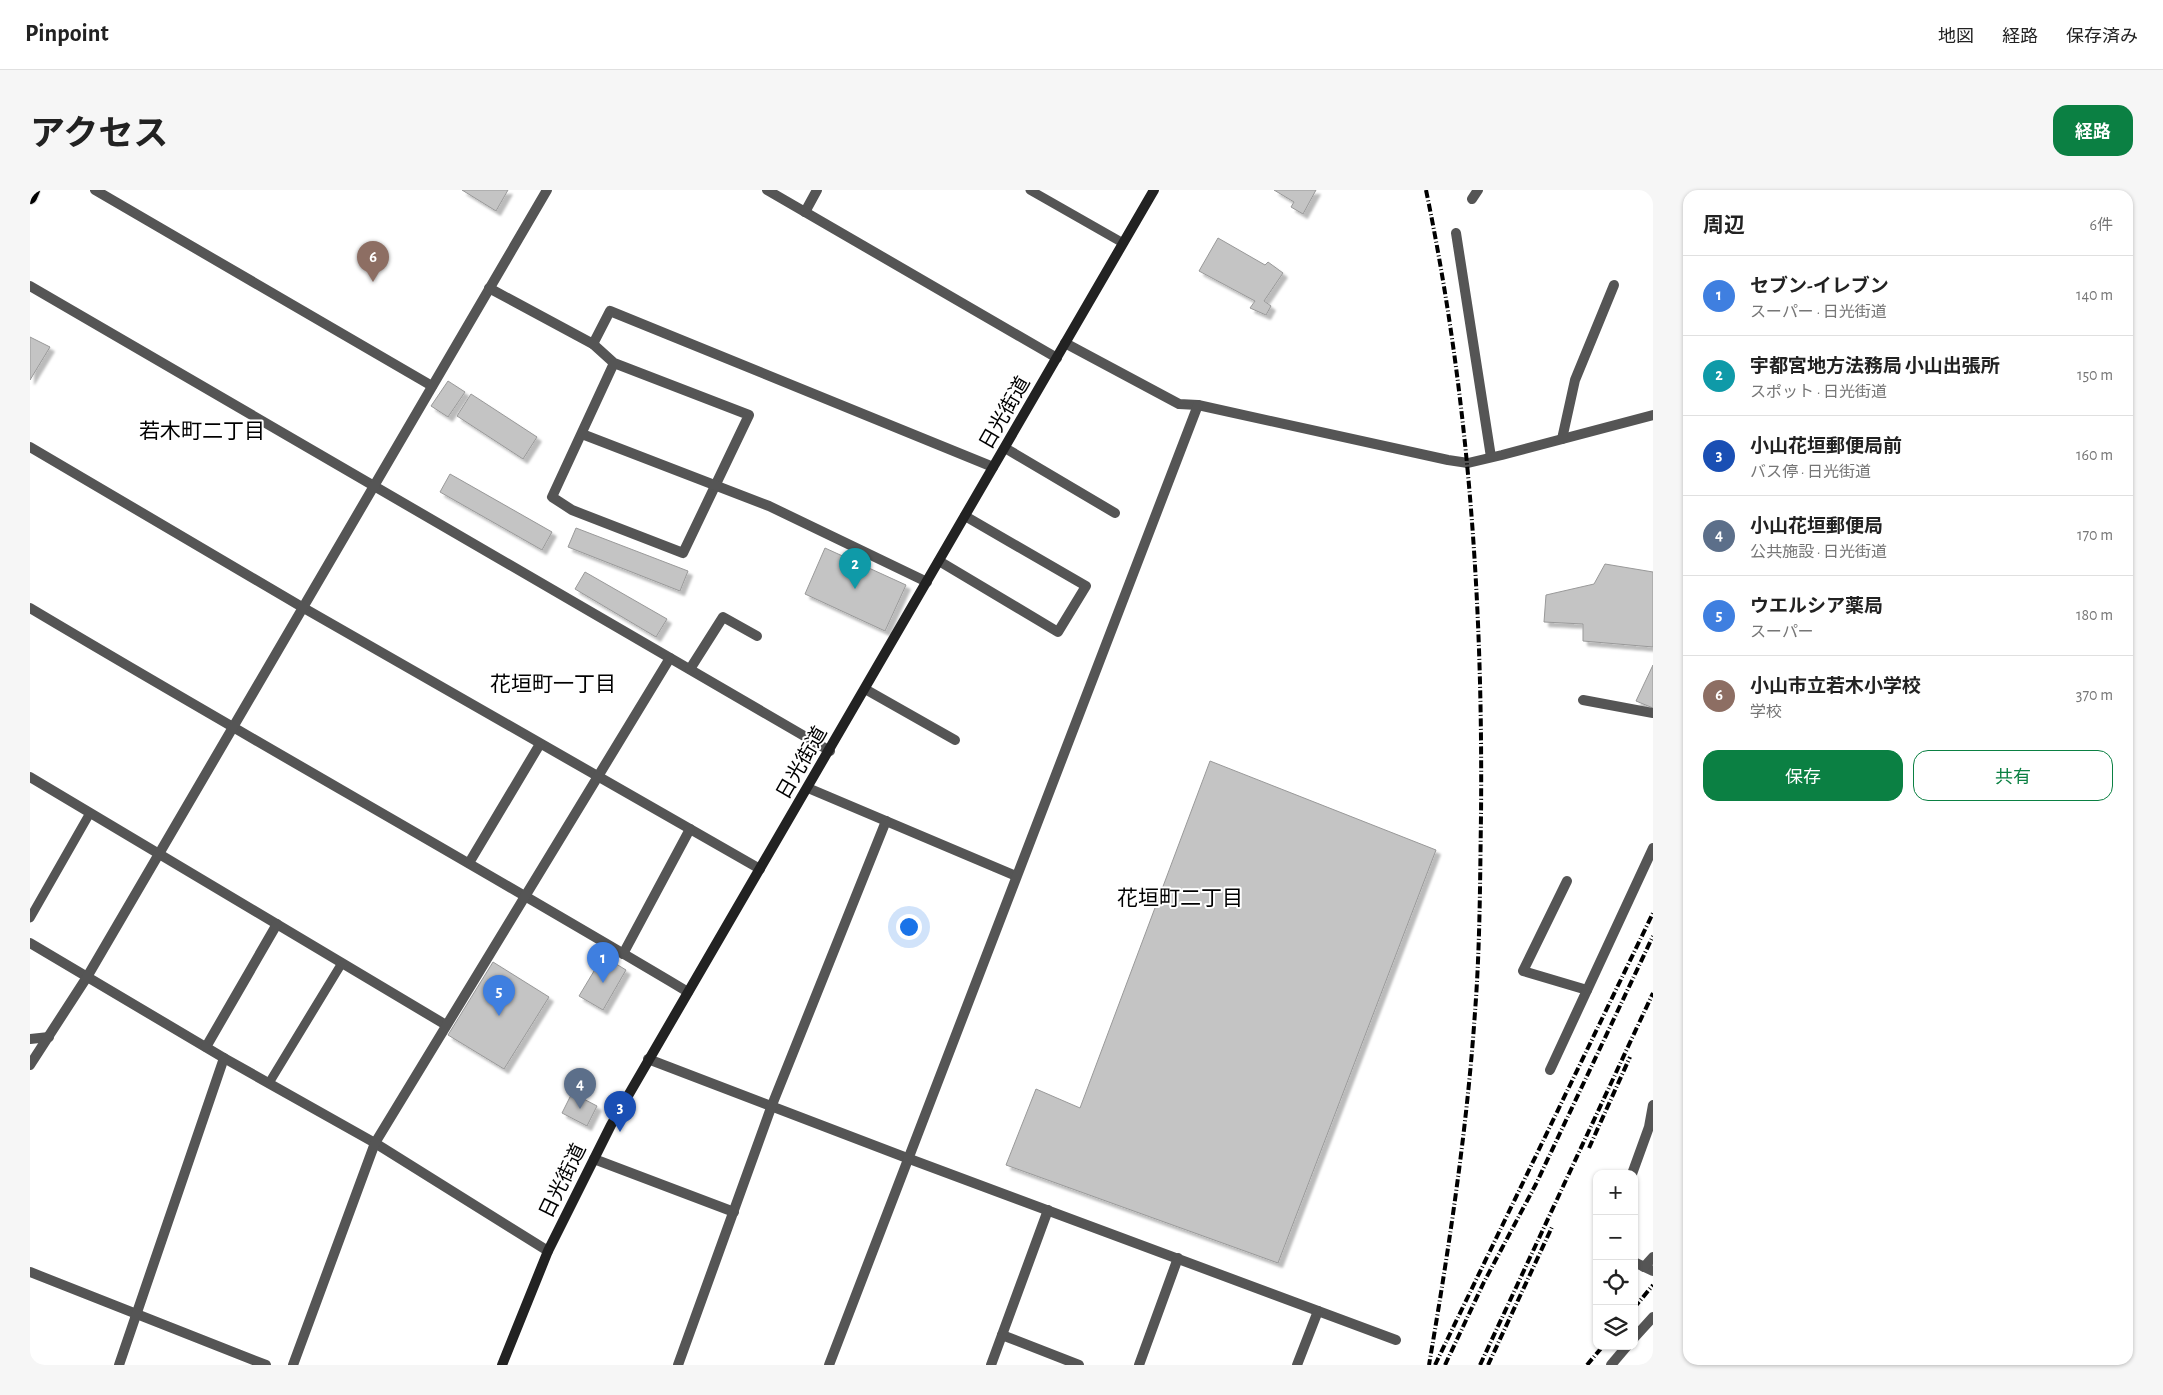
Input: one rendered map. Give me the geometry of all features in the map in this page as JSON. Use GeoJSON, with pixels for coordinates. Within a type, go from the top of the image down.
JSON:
{"type":"FeatureCollection","features":[{"type":"Feature","properties":{"kind":"highway"},"geometry":{"type":"LineString","coordinates":[[30,197],[33,190]]}},
{"type":"Feature","properties":{"kind":"main road","name":"日光街道"},"geometry":{"type":"LineString","coordinates":[[502,1365],[548,1251],[594,1159],[648,1059],[830,751],[1154,190]]}},
{"type":"Feature","properties":{"kind":"street"},"geometry":{"type":"LineString","coordinates":[[95,190],[432,386]]}},
{"type":"Feature","properties":{"kind":"street"},"geometry":{"type":"LineString","coordinates":[[30,1065],[87,977],[547,190]]}},
{"type":"Feature","properties":{"kind":"street"},"geometry":{"type":"LineString","coordinates":[[767,190],[1057,358]]}},
{"type":"Feature","properties":{"kind":"street"},"geometry":{"type":"LineString","coordinates":[[805,212],[817,190]]}},
{"type":"Feature","properties":{"kind":"street"},"geometry":{"type":"LineString","coordinates":[[1456,233],[1491,457]]}},
{"type":"Feature","properties":{"kind":"street"},"geometry":{"type":"LineString","coordinates":[[1562,439],[1575,380],[1614,285]]}},
{"type":"Feature","properties":{"kind":"street"},"geometry":{"type":"LineString","coordinates":[[30,286],[830,751]]}},
{"type":"Feature","properties":{"kind":"street"},"geometry":{"type":"LineString","coordinates":[[489,288],[593,344],[614,363],[749,415],[684,553],[572,510],[552,497],[614,363]]}},
{"type":"Feature","properties":{"kind":"street"},"geometry":{"type":"LineString","coordinates":[[593,344],[610,311],[993,467]]}},
{"type":"Feature","properties":{"kind":"street"},"geometry":{"type":"LineString","coordinates":[[1065,343],[1179,404],[1198,405],[1448,460],[1468,462],[1491,457],[1653,415]]}},
{"type":"Feature","properties":{"kind":"street"},"geometry":{"type":"LineString","coordinates":[[829,1365],[1198,405]]}},
{"type":"Feature","properties":{"kind":"street"},"geometry":{"type":"LineString","coordinates":[[582,434],[769,506],[927,582]]}},
{"type":"Feature","properties":{"kind":"street"},"geometry":{"type":"LineString","coordinates":[[30,447],[302,607],[760,869]]}},
{"type":"Feature","properties":{"kind":"street"},"geometry":{"type":"LineString","coordinates":[[1004,448],[1115,513]]}},
{"type":"Feature","properties":{"kind":"street"},"geometry":{"type":"LineString","coordinates":[[939,561],[1058,632],[1086,586],[965,516]]}},
{"type":"Feature","properties":{"kind":"street"},"geometry":{"type":"LineString","coordinates":[[30,608],[231,728],[469,863],[688,992]]}},
{"type":"Feature","properties":{"kind":"street"},"geometry":{"type":"LineString","coordinates":[[690,670],[723,618],[757,636]]}},
{"type":"Feature","properties":{"kind":"street"},"geometry":{"type":"LineString","coordinates":[[293,1365],[374,1143],[670,658]]}},
{"type":"Feature","properties":{"kind":"street"},"geometry":{"type":"LineString","coordinates":[[865,689],[955,740]]}},
{"type":"Feature","properties":{"kind":"street"},"geometry":{"type":"LineString","coordinates":[[1583,700],[1653,713]]}},
{"type":"Feature","properties":{"kind":"street"},"geometry":{"type":"LineString","coordinates":[[469,863],[540,744]]}},
{"type":"Feature","properties":{"kind":"street"},"geometry":{"type":"LineString","coordinates":[[30,777],[446,1025]]}},
{"type":"Feature","properties":{"kind":"street"},"geometry":{"type":"LineString","coordinates":[[808,788],[1016,876]]}},
{"type":"Feature","properties":{"kind":"street"},"geometry":{"type":"LineString","coordinates":[[678,1365],[772,1106],[886,821]]}},
{"type":"Feature","properties":{"kind":"street"},"geometry":{"type":"LineString","coordinates":[[624,954],[690,830]]}},
{"type":"Feature","properties":{"kind":"street"},"geometry":{"type":"LineString","coordinates":[[1550,1070],[1653,848]]}},
{"type":"Feature","properties":{"kind":"street"},"geometry":{"type":"LineString","coordinates":[[1567,881],[1523,971],[1587,990]]}},
{"type":"Feature","properties":{"kind":"street"},"geometry":{"type":"LineString","coordinates":[[206,1048],[277,924]]}},
{"type":"Feature","properties":{"kind":"street"},"geometry":{"type":"LineString","coordinates":[[30,943],[206,1048],[374,1143],[548,1251]]}},
{"type":"Feature","properties":{"kind":"street"},"geometry":{"type":"LineString","coordinates":[[30,1039],[49,1037]]}},
{"type":"Feature","properties":{"kind":"street"},"geometry":{"type":"LineString","coordinates":[[118,1365],[224,1058]]}},
{"type":"Feature","properties":{"kind":"street"},"geometry":{"type":"LineString","coordinates":[[648,1059],[907,1158],[1396,1340]]}},
{"type":"Feature","properties":{"kind":"street"},"geometry":{"type":"LineString","coordinates":[[1633,1170],[1649,1127],[1653,1105]]}},
{"type":"Feature","properties":{"kind":"street"},"geometry":{"type":"LineString","coordinates":[[594,1159],[734,1212]]}},
{"type":"Feature","properties":{"kind":"street"},"geometry":{"type":"LineString","coordinates":[[991,1365],[1048,1210]]}},
{"type":"Feature","properties":{"kind":"street"},"geometry":{"type":"LineString","coordinates":[[1649,1269],[1653,1257]]}},
{"type":"Feature","properties":{"kind":"street"},"geometry":{"type":"LineString","coordinates":[[1139,1365],[1178,1258]]}},
{"type":"Feature","properties":{"kind":"street"},"geometry":{"type":"LineString","coordinates":[[30,1272],[266,1365]]}},
{"type":"Feature","properties":{"kind":"street"},"geometry":{"type":"LineString","coordinates":[[1297,1365],[1318,1311]]}},
{"type":"Feature","properties":{"kind":"street"},"geometry":{"type":"LineString","coordinates":[[1638,1334],[1653,1317]]}},
{"type":"Feature","properties":{"kind":"street"},"geometry":{"type":"LineString","coordinates":[[1002,1335],[1080,1365]]}},
{"type":"Feature","properties":{"kind":"street"},"geometry":{"type":"LineString","coordinates":[[1611,1365],[1624,1350]]}},
{"type":"Feature","properties":{"kind":"lane"},"geometry":{"type":"LineString","coordinates":[[1030,190],[1123,243]]}},
{"type":"Feature","properties":{"kind":"lane"},"geometry":{"type":"LineString","coordinates":[[30,918],[90,813]]}},
{"type":"Feature","properties":{"kind":"lane"},"geometry":{"type":"LineString","coordinates":[[269,1083],[342,963]]}},
{"type":"Feature","properties":{"kind":"building"},"geometry":{"type":"Polygon","coordinates":[[[462,190],[508,190],[496,211],[462,190]]]}},
{"type":"Feature","properties":{"kind":"building"},"geometry":{"type":"Polygon","coordinates":[[[1274,190],[1316,190],[1303,214],[1291,207],[1294,202],[1274,190]]]}},
{"type":"Feature","properties":{"kind":"building"},"geometry":{"type":"Polygon","coordinates":[[[1218,238],[1265,265],[1268,262],[1283,273],[1264,301],[1271,306],[1266,315],[1250,308],[1255,301],[1199,271],[1218,238]]]}},
{"type":"Feature","properties":{"kind":"building"},"geometry":{"type":"Polygon","coordinates":[[[30,337],[50,347],[30,380],[30,337]]]}},
{"type":"Feature","properties":{"kind":"building"},"geometry":{"type":"Polygon","coordinates":[[[448,381],[465,392],[448,417],[431,406],[448,381]]]}},
{"type":"Feature","properties":{"kind":"building"},"geometry":{"type":"Polygon","coordinates":[[[471,394],[537,437],[523,459],[457,416],[471,394]]]}},
{"type":"Feature","properties":{"kind":"building"},"geometry":{"type":"Polygon","coordinates":[[[450,474],[552,532],[542,550],[440,492],[450,474]]]}},
{"type":"Feature","properties":{"kind":"building"},"geometry":{"type":"Polygon","coordinates":[[[576,528],[688,571],[680,591],[568,547],[576,528]]]}},
{"type":"Feature","properties":{"kind":"building"},"geometry":{"type":"Polygon","coordinates":[[[825,548],[906,585],[885,631],[805,594],[825,548]]]}},
{"type":"Feature","properties":{"kind":"building"},"geometry":{"type":"Polygon","coordinates":[[[1605,564],[1653,572],[1653,647],[1583,641],[1583,624],[1544,622],[1546,595],[1594,584],[1605,564]]]}},
{"type":"Feature","properties":{"kind":"building"},"geometry":{"type":"Polygon","coordinates":[[[585,572],[667,619],[656,637],[575,589],[585,572]]]}},
{"type":"Feature","properties":{"kind":"building"},"geometry":{"type":"Polygon","coordinates":[[[1653,665],[1653,708],[1636,701],[1653,665]]]}},
{"type":"Feature","properties":{"kind":"building"},"geometry":{"type":"Polygon","coordinates":[[[1210,761],[1436,850],[1278,1263],[1006,1165],[1036,1089],[1080,1108],[1210,761]]]}},
{"type":"Feature","properties":{"kind":"building"},"geometry":{"type":"Polygon","coordinates":[[[603,956],[626,970],[603,1010],[579,996],[603,956]]]}},
{"type":"Feature","properties":{"kind":"building"},"geometry":{"type":"Polygon","coordinates":[[[493,962],[549,997],[504,1069],[448,1035],[493,962]]]}},
{"type":"Feature","properties":{"kind":"building"},"geometry":{"type":"Polygon","coordinates":[[[572,1093],[597,1106],[587,1126],[562,1113],[572,1093]]]}},
{"type":"Feature","properties":{"kind":"railway"},"geometry":{"type":"LineString","coordinates":[[1426,190],[1441,268],[1463,423],[1476,580],[1481,737],[1479,939],[1472,1056],[1444,1277],[1429,1365]]}},
{"type":"Feature","properties":{"kind":"railway"},"geometry":{"type":"LineString","coordinates":[[1435,1365],[1653,913]]}},
{"type":"Feature","properties":{"kind":"railway"},"geometry":{"type":"LineString","coordinates":[[1445,1365],[1484,1282],[1536,1184],[1653,936]]}},
{"type":"Feature","properties":{"kind":"railway"},"geometry":{"type":"LineString","coordinates":[[1480,1365],[1653,993]]}},
{"type":"Feature","properties":{"kind":"railway"},"geometry":{"type":"LineString","coordinates":[[1589,1148],[1630,1057]]}},
{"type":"Feature","properties":{"kind":"railway"},"geometry":{"type":"LineString","coordinates":[[1488,1365],[1552,1227]]}},
{"type":"Feature","properties":{"kind":"railway"},"geometry":{"type":"LineString","coordinates":[[1636,1305],[1653,1285]]}},
{"type":"Feature","properties":{"kind":"railway"},"geometry":{"type":"LineString","coordinates":[[1587,1365],[1600,1350]]}},
{"type":"Feature","properties":{"kind":"place","name":"小山市立若木小学校"},"geometry":{"type":"Point","coordinates":[373,282]}},
{"type":"Feature","properties":{"kind":"place","name":"宇都宮地方法務局 小山出張所"},"geometry":{"type":"Point","coordinates":[855,589]}},
{"type":"Feature","properties":{"kind":"place","name":"セブン-イレブン"},"geometry":{"type":"Point","coordinates":[603,983]}},
{"type":"Feature","properties":{"kind":"place","name":"ウエルシア薬局"},"geometry":{"type":"Point","coordinates":[499,1016]}},
{"type":"Feature","properties":{"kind":"place","name":"小山花垣郵便局"},"geometry":{"type":"Point","coordinates":[580,1109]}},
{"type":"Feature","properties":{"kind":"place","name":"小山花垣郵便局前"},"geometry":{"type":"Point","coordinates":[620,1132]}},
{"type":"Feature","properties":{"kind":"district","name":"若木町二丁目"},"geometry":{"type":"Point","coordinates":[202,431]}},
{"type":"Feature","properties":{"kind":"district","name":"花垣町一丁目"},"geometry":{"type":"Point","coordinates":[553,684]}},
{"type":"Feature","properties":{"kind":"district","name":"花垣町二丁目"},"geometry":{"type":"Point","coordinates":[1180,898]}}]}
